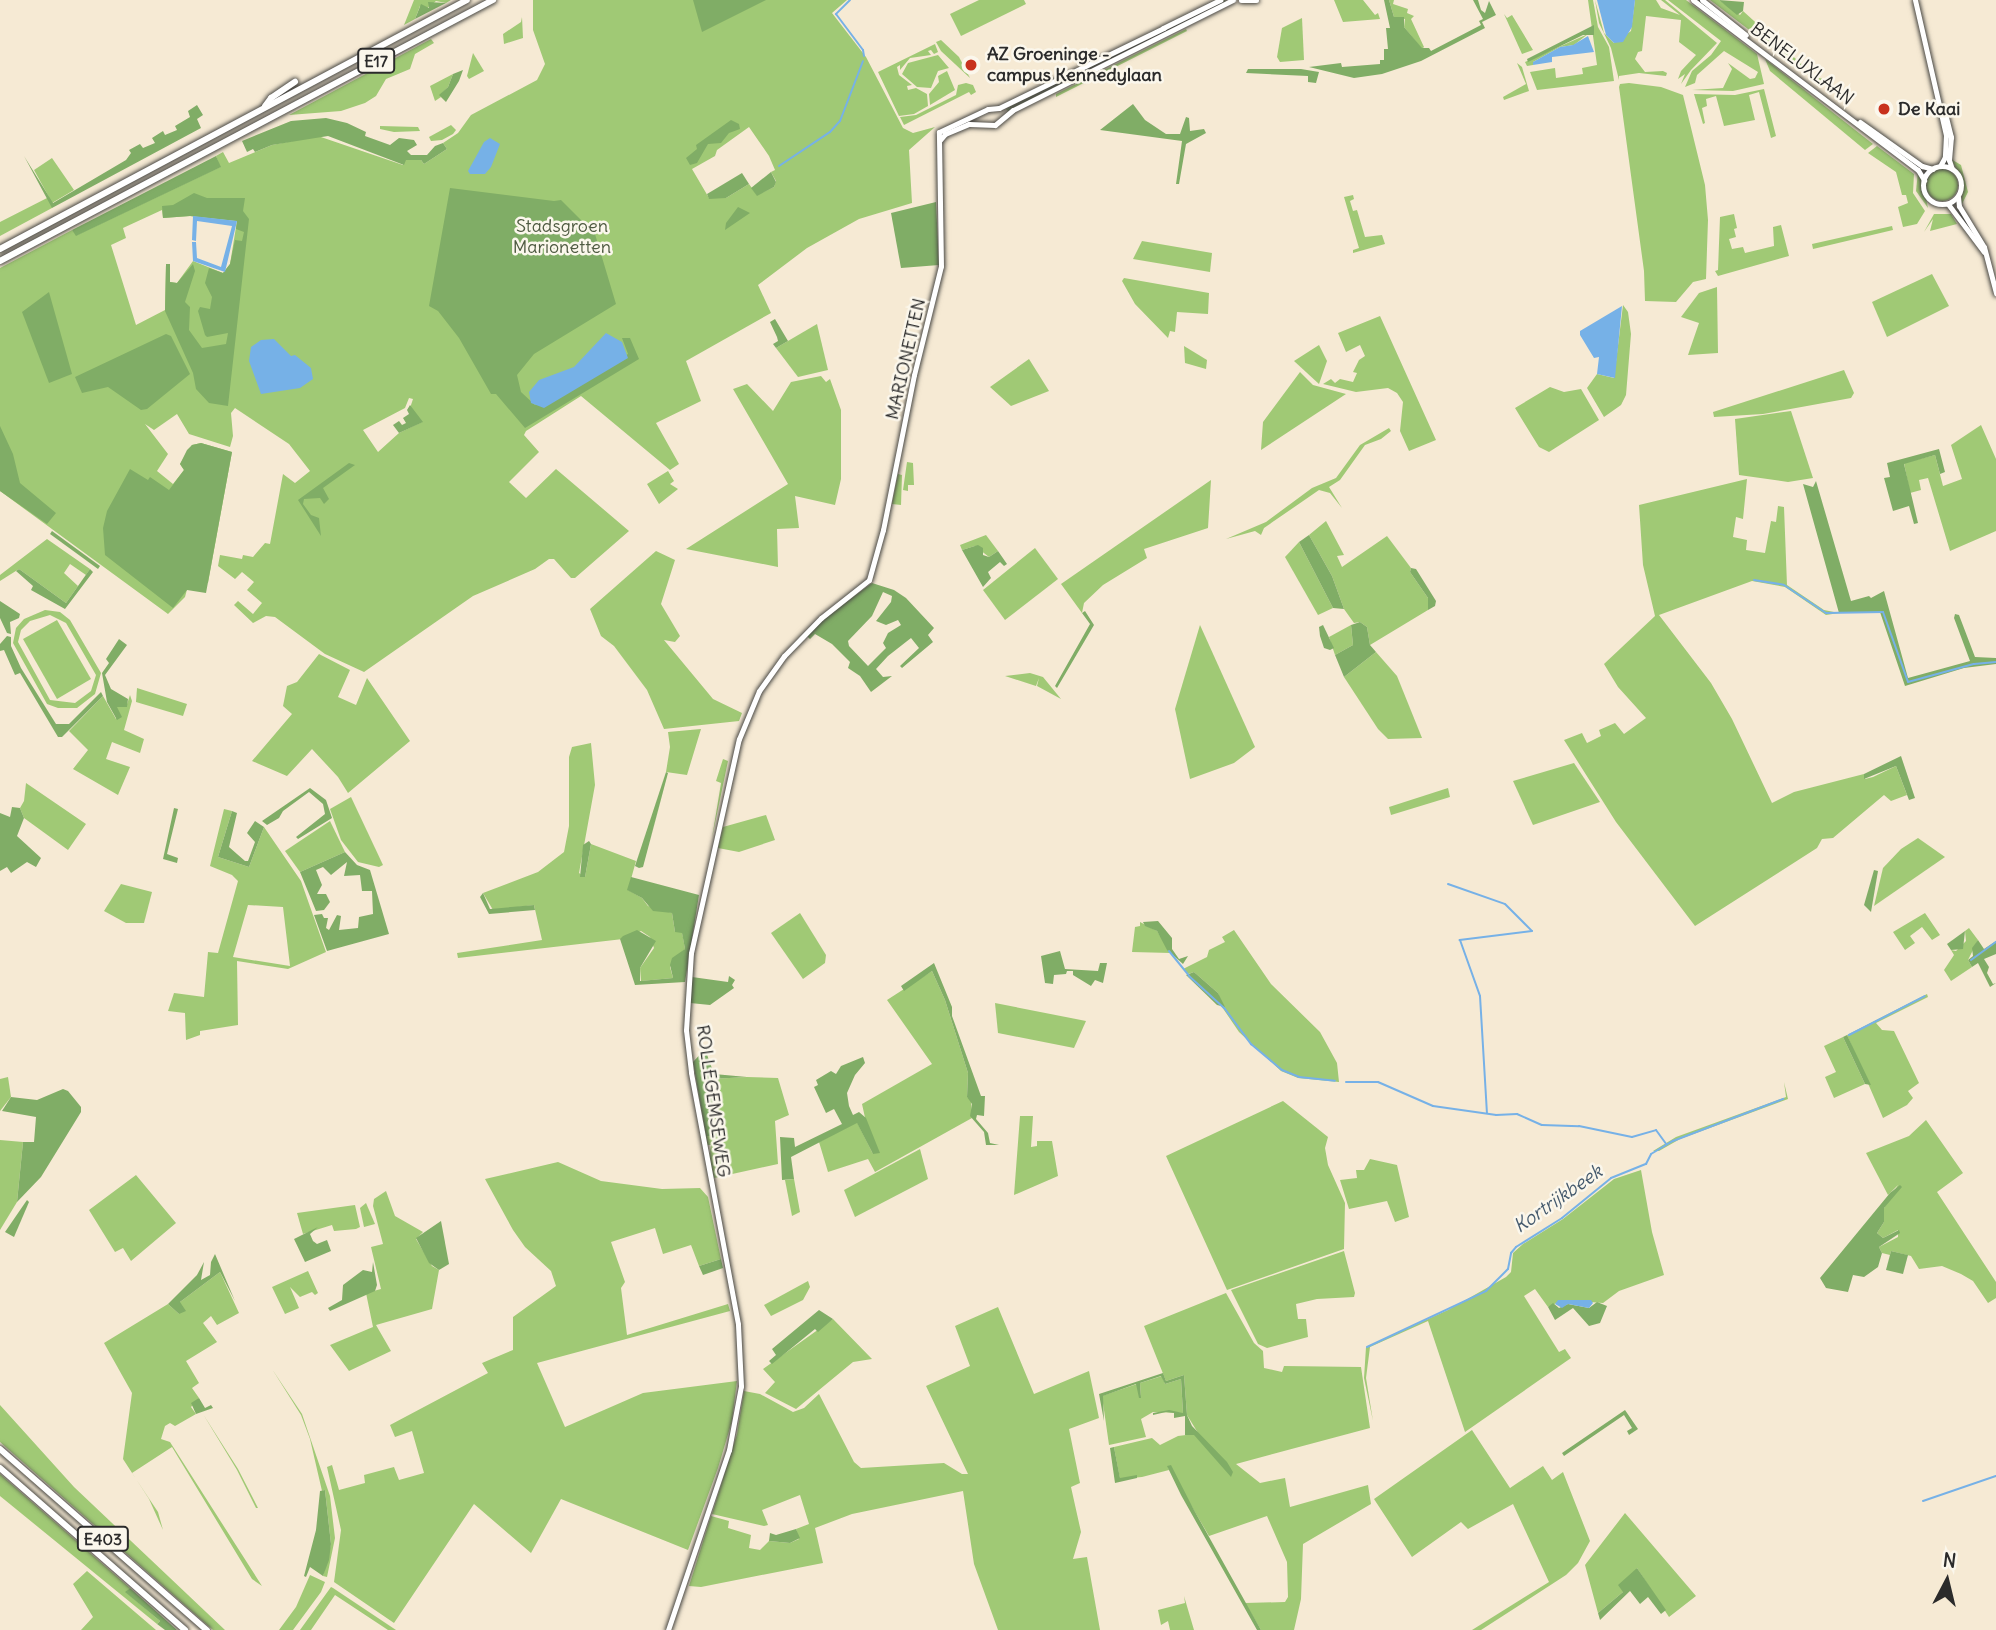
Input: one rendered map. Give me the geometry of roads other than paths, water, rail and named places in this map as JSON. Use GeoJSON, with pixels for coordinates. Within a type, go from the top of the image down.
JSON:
{"type":"FeatureCollection","features":[{"type":"Feature","properties":{"kind":"highway","name":"E17"},"geometry":{"type":"LineString","coordinates":[[0,249],[467,0]]}},
{"type":"Feature","properties":{"kind":"highway","name":"E17"},"geometry":{"type":"LineString","coordinates":[[0,261],[493,0]]}},
{"type":"Feature","properties":{"kind":"highway"},"geometry":{"type":"LineString","coordinates":[[264,107],[271,98],[295,82]]}},
{"type":"Feature","properties":{"kind":"highway"},"geometry":{"type":"LineString","coordinates":[[258,123],[270,124]]}},
{"type":"Feature","properties":{"kind":"highway","name":"E403"},"geometry":{"type":"LineString","coordinates":[[0,1449],[207,1630]]}},
{"type":"Feature","properties":{"kind":"highway","name":"E403"},"geometry":{"type":"LineString","coordinates":[[0,1468],[185,1630]]}},
{"type":"Feature","properties":{"kind":"street"},"geometry":{"type":"LineString","coordinates":[[939,143],[941,131],[984,112],[996,110],[1220,0]]}},
{"type":"Feature","properties":{"kind":"street"},"geometry":{"type":"LineString","coordinates":[[939,143],[945,134],[963,126],[994,126],[1013,110],[1233,0]]}},
{"type":"Feature","properties":{"kind":"street"},"geometry":{"type":"LineString","coordinates":[[1241,0],[1256,0]]}},
{"type":"Feature","properties":{"kind":"street","name":"BENELUXLAAN"},"geometry":{"type":"LineString","coordinates":[[1693,0],[1918,170],[1924,180]]}},
{"type":"Feature","properties":{"kind":"street","name":"BENELUXLAAN"},"geometry":{"type":"LineString","coordinates":[[1702,0],[1922,166],[1936,168]]}},
{"type":"Feature","properties":{"kind":"street"},"geometry":{"type":"LineString","coordinates":[[1915,0],[1922,36],[1951,136],[1949,162],[1961,180],[1958,197],[1984,252],[1996,293]]}},
{"type":"Feature","properties":{"kind":"street"},"geometry":{"type":"LineString","coordinates":[[996,110],[1000,119]]}},
{"type":"Feature","properties":{"kind":"street"},"geometry":{"type":"LineString","coordinates":[[1943,111],[1947,142],[1936,168],[1924,180],[1924,191],[1930,199],[1948,204],[1984,252]]}},
{"type":"Feature","properties":{"kind":"street"},"geometry":{"type":"LineString","coordinates":[[984,112],[986,124]]}},
{"type":"Feature","properties":{"kind":"street","name":"MARIONETTEN"},"geometry":{"type":"LineString","coordinates":[[870,577],[883,530],[914,375],[941,266],[939,143]]}},
{"type":"Feature","properties":{"kind":"street"},"geometry":{"type":"LineString","coordinates":[[1936,168],[1952,169]]}},
{"type":"Feature","properties":{"kind":"street"},"geometry":{"type":"LineString","coordinates":[[1948,204],[1958,197]]}},
{"type":"Feature","properties":{"kind":"street","name":"ROLLEGEMSEWEG"},"geometry":{"type":"LineString","coordinates":[[668,1630],[729,1450],[741,1386],[738,1324],[688,1046],[687,985],[691,953],[729,775],[739,739],[759,691],[784,656],[810,629],[862,587],[870,577]]}},
{"type":"Feature","properties":{"kind":"water"},"geometry":{"type":"Polygon","coordinates":[[[1597,0],[1635,0],[1632,27],[1623,42],[1614,43],[1606,35],[1597,0]]]}},
{"type":"Feature","properties":{"kind":"water"},"geometry":{"type":"Polygon","coordinates":[[[1588,36],[1594,52],[1552,57],[1552,62],[1533,65],[1533,62],[1560,47],[1573,45],[1588,36]]]}},
{"type":"Feature","properties":{"kind":"water"},"geometry":{"type":"Polygon","coordinates":[[[490,138],[500,144],[491,167],[485,174],[470,174],[468,171],[484,142],[490,138]]]}},
{"type":"Feature","properties":{"kind":"water"},"geometry":{"type":"Polygon","coordinates":[[[193,216],[237,221],[225,272],[193,261],[192,242],[196,242],[197,258],[221,267],[232,226],[197,221],[196,241],[192,240],[193,216]]]}},
{"type":"Feature","properties":{"kind":"water"},"geometry":{"type":"Polygon","coordinates":[[[1622,306],[1615,378],[1597,374],[1599,357],[1594,358],[1580,331],[1622,306]]]}},
{"type":"Feature","properties":{"kind":"water"},"geometry":{"type":"Polygon","coordinates":[[[606,333],[622,342],[628,358],[544,408],[531,403],[529,392],[539,380],[574,367],[606,333]]]}},
{"type":"Feature","properties":{"kind":"water"},"geometry":{"type":"Polygon","coordinates":[[[274,339],[291,356],[295,355],[311,368],[313,379],[300,388],[261,394],[249,361],[251,347],[261,340],[274,339]]]}},
{"type":"Feature","properties":{"kind":"water"},"geometry":{"type":"Polygon","coordinates":[[[1558,1300],[1591,1300],[1593,1303],[1589,1308],[1568,1304],[1562,1308],[1555,1304],[1558,1300]]]}},
{"type":"Feature","properties":{"kind":"waterway"},"geometry":{"type":"LineString","coordinates":[[850,0],[836,14],[863,50],[864,56]]}},
{"type":"Feature","properties":{"kind":"waterway"},"geometry":{"type":"LineString","coordinates":[[779,166],[830,132],[840,121],[863,61]]}},
{"type":"Feature","properties":{"kind":"waterway"},"geometry":{"type":"LineString","coordinates":[[1754,580],[1784,585],[1826,613],[1883,612],[1908,682],[1974,664],[1996,662]]}},
{"type":"Feature","properties":{"kind":"waterway"},"geometry":{"type":"LineString","coordinates":[[1448,884],[1505,904],[1532,931],[1460,940],[1480,996],[1487,1113]]}},
{"type":"Feature","properties":{"kind":"waterway","name":"Kortrijkbeek"},"geometry":{"type":"LineString","coordinates":[[1971,960],[1996,942]]}},
{"type":"Feature","properties":{"kind":"waterway"},"geometry":{"type":"LineString","coordinates":[[1169,951],[1189,976],[1225,1009],[1251,1044],[1282,1070],[1299,1077],[1335,1081]]}},
{"type":"Feature","properties":{"kind":"waterway","name":"Kortrijkbeek"},"geometry":{"type":"LineString","coordinates":[[1849,1035],[1925,996]]}},
{"type":"Feature","properties":{"kind":"waterway"},"geometry":{"type":"LineString","coordinates":[[1346,1082],[1378,1082],[1433,1106],[1496,1115],[1517,1114],[1542,1125],[1579,1126],[1632,1137],[1656,1130],[1666,1144]]}},
{"type":"Feature","properties":{"kind":"waterway","name":"Kortrijkbeek"},"geometry":{"type":"LineString","coordinates":[[1367,1347],[1486,1291],[1508,1269],[1511,1253],[1516,1247],[1562,1218],[1611,1178],[1646,1164],[1651,1154],[1673,1141],[1783,1099]]}},
{"type":"Feature","properties":{"kind":"waterway"},"geometry":{"type":"LineString","coordinates":[[1923,1501],[1996,1476]]}},
{"type":"Feature","properties":{"kind":"place","name":"AZ Groeninge - campus Kennedylaan"},"geometry":{"type":"Point","coordinates":[971,65]}},
{"type":"Feature","properties":{"kind":"place","name":"De Kaai"},"geometry":{"type":"Point","coordinates":[1884,109]}},
{"type":"Feature","properties":{"kind":"park label","name":"Stadsgroen Marionetten"},"geometry":{"type":"Point","coordinates":[562,237]}}]}
